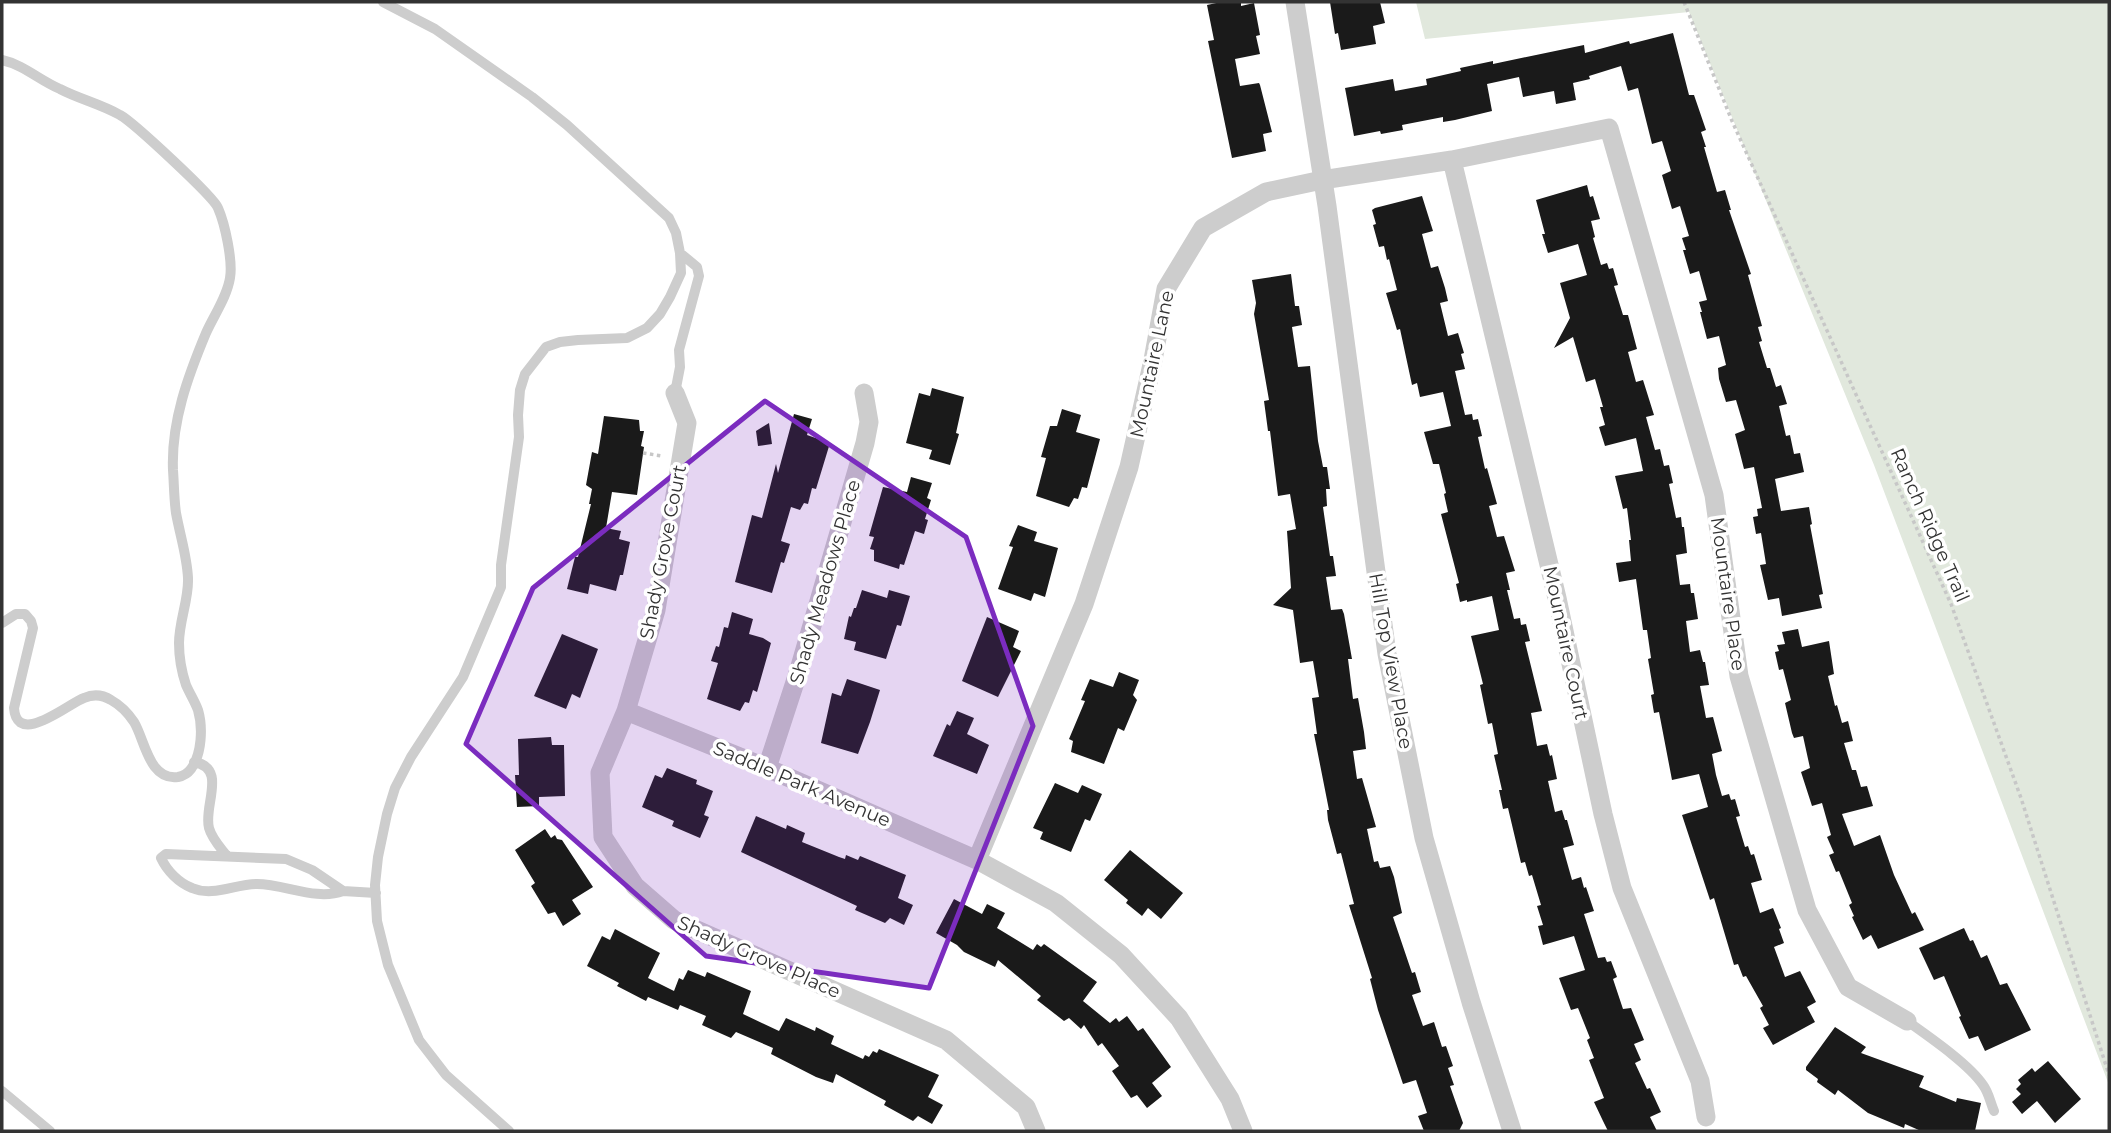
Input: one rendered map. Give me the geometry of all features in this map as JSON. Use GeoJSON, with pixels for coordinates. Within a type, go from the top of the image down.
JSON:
{"type":"FeatureCollection","features":[{"type":"Feature","properties":{"kind":"street","name":"Hill Top View Place"},"geometry":{"type":"LineString","coordinates":[[1295,2],[1387,654],[1424,838],[1471,1002],[1512,1131]]}},
{"type":"Feature","properties":{"kind":"street","name":"Mountaire Lane"},"geometry":{"type":"LineString","coordinates":[[977,860],[1084,604],[1129,467],[1166,289],[1203,228],[1266,192],[1322,180],[1452,160],[1609,128]]}},
{"type":"Feature","properties":{"kind":"street","name":"Mountaire Place"},"geometry":{"type":"LineString","coordinates":[[1609,128],[1714,495],[1739,676],[1807,910],[1848,987],[1907,1021]]}},
{"type":"Feature","properties":{"kind":"street","name":"Mountaire Court"},"geometry":{"type":"LineString","coordinates":[[1452,160],[1558,598],[1603,814],[1622,888],[1700,1081],[1706,1118]]}},
{"type":"Feature","properties":{"kind":"street","name":"Shady Grove Court"},"geometry":{"type":"LineString","coordinates":[[625,711],[656,610],[687,423],[675,393]]}},
{"type":"Feature","properties":{"kind":"street","name":"Shady Meadows Place"},"geometry":{"type":"LineString","coordinates":[[767,768],[799,670],[865,443],[869,422],[864,393]]}},
{"type":"Feature","properties":{"kind":"street","name":"Saddle Park Avenue"},"geometry":{"type":"LineString","coordinates":[[625,711],[767,768],[977,860],[1056,903],[1121,955],[1179,1018],[1230,1098],[1243,1131]]}},
{"type":"Feature","properties":{"kind":"street","name":"Shady Grove Place"},"geometry":{"type":"LineString","coordinates":[[625,711],[600,773],[603,837],[635,886],[674,920],[946,1040],[1026,1107],[1036,1131]]}},
{"type":"Feature","properties":{"kind":"lane"},"geometry":{"type":"LineString","coordinates":[[383,2],[435,29],[568,125],[669,218],[676,233],[680,253],[681,273],[660,314],[647,328],[627,338],[578,340],[546,347],[525,374],[517,415],[519,437],[500,587],[463,677],[411,757],[395,788],[378,857],[377,921],[388,965],[419,1040],[446,1075],[509,1131]]}},
{"type":"Feature","properties":{"kind":"lane"},"geometry":{"type":"LineString","coordinates":[[2,60],[14,62],[60,90],[120,115],[138,128],[211,198],[218,208],[229,252],[230,278],[181,401],[175,429],[173,467],[176,511],[188,581],[179,642],[185,684],[200,723],[200,740],[194,762],[184,776],[174,778],[155,768],[133,721],[122,707],[103,697],[87,696],[40,723],[18,720],[14,715],[14,708],[33,628],[25,614],[16,614],[2,623]]}},
{"type":"Feature","properties":{"kind":"lane"},"geometry":{"type":"LineString","coordinates":[[675,393],[680,367],[679,350],[699,276],[697,267],[680,253]]}},
{"type":"Feature","properties":{"kind":"lane"},"geometry":{"type":"LineString","coordinates":[[194,762],[204,764],[213,780],[207,812],[208,826],[227,856]]}},
{"type":"Feature","properties":{"kind":"lane"},"geometry":{"type":"LineString","coordinates":[[343,891],[299,863],[286,859],[166,854],[161,858],[174,876],[191,888],[203,891],[254,884],[276,885],[316,893],[334,894],[343,891],[376,894]]}},
{"type":"Feature","properties":{"kind":"lane"},"geometry":{"type":"LineString","coordinates":[[1907,1021],[1939,1044],[1981,1082],[1988,1092],[1994,1111]]}},
{"type":"Feature","properties":{"kind":"lane"},"geometry":{"type":"LineString","coordinates":[[2,1091],[50,1131]]}},
{"type":"Feature","properties":{"kind":"path","name":"Ranch Ridge Trail"},"geometry":{"type":"LineString","coordinates":[[1684,2],[1732,121],[1951,604],[2021,798],[2109,1075]]}},
{"type":"Feature","properties":{"kind":"path"},"geometry":{"type":"LineString","coordinates":[[643,453],[664,457]]}},
{"type":"Feature","properties":{"kind":"highlighted area"},"geometry":{"type":"Polygon","coordinates":[[[765,401],[966,537],[1033,726],[929,988],[706,956],[466,744],[533,588],[765,401]]]}},
{"type":"Feature","properties":{"kind":"shaded area"},"geometry":{"type":"Polygon","coordinates":[[[1416,2],[2109,2],[2109,1085],[1874,465],[1689,12],[1425,39],[1416,2]]]}},
{"type":"Feature","properties":{"kind":"building"},"geometry":{"type":"Polygon","coordinates":[[[1241,2],[1241,6],[1254,3],[1260,35],[1256,36],[1260,54],[1235,59],[1240,86],[1259,83],[1272,132],[1263,134],[1266,151],[1232,158],[1208,41],[1214,40],[1207,5],[1241,2]]]}},
{"type":"Feature","properties":{"kind":"building"},"geometry":{"type":"Polygon","coordinates":[[[1330,2],[1380,2],[1385,23],[1373,26],[1376,44],[1341,50],[1338,33],[1335,34],[1330,2]]]}},
{"type":"Feature","properties":{"kind":"building"},"geometry":{"type":"Polygon","coordinates":[[[1673,33],[1689,95],[1694,95],[1706,130],[1701,132],[1717,192],[1725,190],[1751,274],[1748,275],[1762,326],[1758,327],[1762,341],[1759,342],[1767,368],[1770,368],[1776,387],[1781,385],[1787,404],[1779,406],[1786,436],[1790,435],[1794,454],[1800,453],[1804,472],[1775,479],[1781,511],[1809,507],[1823,594],[1819,595],[1822,608],[1782,616],[1779,598],[1768,600],[1760,565],[1766,564],[1761,533],[1756,534],[1753,517],[1758,516],[1757,509],[1762,508],[1754,467],[1744,469],[1735,434],[1745,430],[1736,400],[1726,402],[1719,379],[1718,368],[1726,365],[1719,336],[1707,339],[1699,302],[1707,300],[1699,271],[1690,274],[1683,250],[1686,250],[1682,238],[1689,236],[1680,206],[1672,209],[1662,175],[1671,171],[1662,141],[1652,144],[1638,88],[1628,91],[1621,66],[1573,83],[1576,100],[1556,104],[1554,91],[1523,97],[1519,77],[1487,84],[1492,111],[1443,122],[1443,117],[1402,125],[1403,130],[1381,134],[1380,131],[1354,136],[1345,88],[1393,79],[1395,91],[1427,85],[1426,79],[1493,61],[1493,64],[1584,45],[1585,53],[1673,33]]]}},
{"type":"Feature","properties":{"kind":"building"},"geometry":{"type":"Polygon","coordinates":[[[1587,185],[1600,219],[1591,221],[1595,237],[1593,238],[1601,265],[1607,263],[1609,269],[1613,268],[1618,285],[1614,286],[1623,315],[1628,315],[1637,349],[1628,352],[1636,382],[1643,380],[1654,415],[1646,417],[1655,450],[1660,449],[1664,466],[1669,465],[1673,483],[1669,484],[1676,518],[1681,517],[1684,527],[1687,553],[1676,555],[1680,585],[1690,584],[1691,593],[1694,593],[1698,619],[1686,621],[1690,652],[1700,650],[1705,662],[1709,685],[1700,686],[1706,718],[1713,717],[1722,751],[1712,754],[1716,775],[1722,796],[1729,794],[1731,800],[1735,799],[1740,816],[1736,817],[1745,847],[1748,846],[1751,855],[1754,854],[1762,880],[1751,883],[1760,913],[1773,908],[1781,928],[1779,929],[1784,943],[1774,947],[1785,977],[1800,971],[1816,1002],[1807,1007],[1815,1022],[1773,1045],[1763,1028],[1769,1025],[1760,1008],[1763,1006],[1746,976],[1743,977],[1738,964],[1734,965],[1714,898],[1710,900],[1682,815],[1708,807],[1699,774],[1672,780],[1659,712],[1654,713],[1648,659],[1651,658],[1647,630],[1643,630],[1636,579],[1619,582],[1616,563],[1631,561],[1631,540],[1627,508],[1623,509],[1615,476],[1643,471],[1636,438],[1605,446],[1599,427],[1605,425],[1600,407],[1603,407],[1595,379],[1586,382],[1573,337],[1554,348],[1570,318],[1560,283],[1587,275],[1578,244],[1548,253],[1536,200],[1587,185]]]}},
{"type":"Feature","properties":{"kind":"building"},"geometry":{"type":"Polygon","coordinates":[[[1422,196],[1433,231],[1422,234],[1431,268],[1438,266],[1445,288],[1448,301],[1440,303],[1448,336],[1458,333],[1464,353],[1461,354],[1465,369],[1455,371],[1465,415],[1472,414],[1473,420],[1478,419],[1482,436],[1478,437],[1485,469],[1487,468],[1497,504],[1489,506],[1497,537],[1504,536],[1515,571],[1506,573],[1514,619],[1520,618],[1521,625],[1526,624],[1530,641],[1525,642],[1542,711],[1531,713],[1537,746],[1547,744],[1550,756],[1552,755],[1557,779],[1548,781],[1555,812],[1562,810],[1574,845],[1563,848],[1572,880],[1581,877],[1594,911],[1584,914],[1598,958],[1605,957],[1607,962],[1611,961],[1617,977],[1613,979],[1623,1009],[1631,1008],[1644,1040],[1634,1044],[1641,1060],[1635,1063],[1661,1112],[1650,1117],[1657,1131],[1608,1131],[1603,1121],[1594,1102],[1604,1098],[1589,1060],[1594,1058],[1587,1040],[1590,1038],[1578,1008],[1571,1010],[1559,978],[1585,970],[1574,936],[1543,945],[1538,926],[1543,925],[1537,906],[1541,905],[1532,875],[1529,876],[1525,862],[1521,863],[1508,808],[1503,809],[1499,790],[1502,790],[1494,755],[1498,754],[1492,723],[1488,724],[1480,685],[1483,684],[1471,636],[1499,630],[1492,596],[1460,602],[1456,584],[1459,583],[1441,514],[1448,512],[1446,493],[1439,464],[1433,464],[1424,432],[1451,426],[1443,392],[1420,397],[1417,383],[1412,385],[1400,329],[1397,330],[1386,293],[1397,290],[1389,259],[1387,260],[1384,246],[1379,247],[1373,225],[1376,224],[1372,210],[1375,208],[1422,196]]]}},
{"type":"Feature","properties":{"kind":"building"},"geometry":{"type":"Polygon","coordinates":[[[1291,274],[1295,306],[1299,306],[1302,325],[1292,327],[1298,367],[1310,366],[1318,441],[1323,467],[1327,467],[1330,489],[1326,489],[1327,506],[1323,507],[1330,556],[1333,556],[1336,576],[1326,577],[1331,610],[1342,609],[1344,614],[1352,659],[1348,659],[1353,699],[1358,698],[1364,732],[1366,749],[1353,751],[1357,779],[1362,778],[1376,827],[1367,829],[1374,862],[1378,861],[1380,868],[1390,866],[1394,877],[1402,913],[1393,917],[1421,992],[1412,995],[1423,1026],[1434,1022],[1442,1047],[1446,1046],[1453,1066],[1448,1068],[1454,1085],[1450,1086],[1463,1123],[1459,1131],[1424,1131],[1418,1116],[1427,1113],[1416,1080],[1403,1084],[1378,1010],[1370,979],[1372,978],[1349,905],[1354,904],[1341,853],[1337,854],[1328,820],[1329,810],[1314,734],[1317,734],[1312,698],[1319,697],[1313,661],[1300,663],[1293,610],[1273,605],[1291,588],[1287,531],[1296,529],[1290,494],[1278,496],[1264,401],[1269,400],[1254,314],[1256,303],[1252,280],[1291,274]]]}},
{"type":"Feature","properties":{"kind":"building"},"geometry":{"type":"Polygon","coordinates":[[[932,388],[964,397],[956,433],[959,434],[950,465],[929,459],[932,450],[906,443],[919,393],[930,396],[932,388]]]}},
{"type":"Feature","properties":{"kind":"building"},"geometry":{"type":"Polygon","coordinates":[[[1062,409],[1081,415],[1076,432],[1100,439],[1087,488],[1082,487],[1078,499],[1074,498],[1069,507],[1036,496],[1046,458],[1041,457],[1050,426],[1057,426],[1062,409]]]}},
{"type":"Feature","properties":{"kind":"building"},"geometry":{"type":"Polygon","coordinates":[[[794,414],[812,419],[807,435],[830,443],[816,489],[812,488],[808,504],[804,503],[800,510],[791,507],[781,541],[790,544],[784,563],[781,562],[772,593],[735,582],[752,515],[762,518],[776,464],[778,473],[794,414]]]}},
{"type":"Feature","properties":{"kind":"building"},"geometry":{"type":"Polygon","coordinates":[[[604,416],[639,420],[640,431],[644,431],[641,446],[644,447],[637,495],[612,492],[606,528],[621,531],[619,539],[630,542],[623,575],[620,575],[616,591],[590,584],[588,594],[567,589],[591,504],[592,489],[586,485],[592,452],[598,454],[604,416]]]}},
{"type":"Feature","properties":{"kind":"building"},"geometry":{"type":"Polygon","coordinates":[[[769,423],[772,444],[758,446],[756,431],[769,423]]]}},
{"type":"Feature","properties":{"kind":"building"},"geometry":{"type":"Polygon","coordinates":[[[911,477],[932,483],[927,498],[931,500],[924,534],[915,531],[904,565],[900,564],[899,569],[874,561],[874,550],[870,549],[874,537],[869,536],[883,487],[907,492],[911,477]]]}},
{"type":"Feature","properties":{"kind":"building"},"geometry":{"type":"Polygon","coordinates":[[[1018,525],[1037,532],[1034,541],[1058,548],[1045,597],[1034,593],[1031,601],[998,589],[1013,547],[1009,546],[1018,525]]]}},
{"type":"Feature","properties":{"kind":"building"},"geometry":{"type":"Polygon","coordinates":[[[862,590],[887,598],[889,590],[910,596],[901,626],[897,625],[886,659],[854,650],[856,642],[844,639],[849,616],[851,617],[856,608],[862,590]]]}},
{"type":"Feature","properties":{"kind":"building"},"geometry":{"type":"Polygon","coordinates":[[[732,612],[753,619],[749,634],[771,643],[757,692],[753,690],[749,703],[745,702],[740,711],[707,699],[718,663],[711,661],[716,646],[719,647],[724,627],[728,628],[732,612]]]}},
{"type":"Feature","properties":{"kind":"building"},"geometry":{"type":"Polygon","coordinates":[[[987,617],[1019,631],[1013,647],[1021,651],[998,697],[962,681],[987,617]]]}},
{"type":"Feature","properties":{"kind":"building"},"geometry":{"type":"Polygon","coordinates":[[[1798,629],[1802,647],[1829,641],[1834,674],[1828,676],[1835,706],[1837,705],[1842,723],[1848,721],[1853,741],[1844,743],[1852,770],[1856,770],[1861,787],[1867,786],[1873,806],[1842,814],[1854,846],[1880,835],[1912,914],[1915,912],[1924,930],[1878,949],[1871,935],[1863,940],[1852,917],[1854,916],[1849,905],[1852,903],[1839,871],[1836,872],[1829,855],[1834,853],[1827,837],[1831,835],[1822,803],[1812,806],[1801,772],[1810,768],[1803,736],[1794,738],[1792,733],[1785,703],[1791,700],[1783,669],[1779,670],[1775,652],[1779,651],[1777,645],[1785,644],[1782,632],[1798,629]]]}},
{"type":"Feature","properties":{"kind":"building"},"geometry":{"type":"Polygon","coordinates":[[[562,634],[598,649],[580,698],[572,694],[566,709],[534,696],[562,634]]]}},
{"type":"Feature","properties":{"kind":"building"},"geometry":{"type":"Polygon","coordinates":[[[1119,672],[1139,680],[1133,695],[1137,700],[1124,731],[1118,728],[1104,764],[1071,752],[1073,741],[1069,739],[1085,701],[1081,700],[1090,679],[1113,687],[1119,672]]]}},
{"type":"Feature","properties":{"kind":"building"},"geometry":{"type":"Polygon","coordinates":[[[847,679],[880,690],[858,754],[821,743],[832,693],[841,696],[847,679]]]}},
{"type":"Feature","properties":{"kind":"building"},"geometry":{"type":"Polygon","coordinates":[[[957,711],[974,718],[967,734],[989,745],[977,774],[933,756],[947,724],[950,726],[957,711]]]}},
{"type":"Feature","properties":{"kind":"building"},"geometry":{"type":"Polygon","coordinates":[[[551,737],[552,745],[564,745],[565,796],[539,797],[539,806],[517,807],[515,775],[519,775],[518,739],[551,737]]]}},
{"type":"Feature","properties":{"kind":"building"},"geometry":{"type":"Polygon","coordinates":[[[667,768],[697,780],[696,784],[713,791],[704,815],[709,817],[700,838],[672,826],[674,821],[642,807],[655,775],[662,778],[667,768]]]}},
{"type":"Feature","properties":{"kind":"building"},"geometry":{"type":"Polygon","coordinates":[[[1055,783],[1078,793],[1082,785],[1102,794],[1090,821],[1085,819],[1071,852],[1040,839],[1043,832],[1033,828],[1055,783]]]}},
{"type":"Feature","properties":{"kind":"building"},"geometry":{"type":"Polygon","coordinates":[[[756,816],[786,829],[787,825],[805,833],[802,842],[839,857],[845,859],[846,855],[858,860],[860,856],[906,875],[898,898],[913,905],[904,925],[890,918],[885,923],[855,910],[857,906],[741,852],[756,816]]]}},
{"type":"Feature","properties":{"kind":"building"},"geometry":{"type":"Polygon","coordinates":[[[545,829],[551,838],[555,835],[562,840],[593,887],[572,900],[581,914],[563,926],[555,912],[548,914],[531,886],[535,883],[515,850],[545,829]]]}},
{"type":"Feature","properties":{"kind":"building"},"geometry":{"type":"Polygon","coordinates":[[[1130,850],[1183,893],[1161,919],[1148,908],[1142,916],[1104,880],[1130,850]]]}},
{"type":"Feature","properties":{"kind":"building"},"geometry":{"type":"Polygon","coordinates":[[[954,899],[982,914],[987,904],[1005,913],[997,928],[1033,950],[1037,944],[1041,947],[1044,944],[1097,982],[1083,1001],[1110,1023],[1116,1018],[1119,1022],[1127,1016],[1138,1031],[1143,1028],[1171,1067],[1152,1083],[1162,1096],[1147,1108],[1137,1095],[1131,1098],[1112,1071],[1119,1066],[1102,1043],[1098,1046],[1084,1025],[1081,1029],[1069,1018],[1064,1021],[1037,1000],[1041,996],[998,960],[995,967],[964,952],[936,933],[954,899]]]}},
{"type":"Feature","properties":{"kind":"building"},"geometry":{"type":"Polygon","coordinates":[[[1964,928],[1981,958],[1987,955],[2000,985],[2007,983],[2031,1030],[1985,1051],[1978,1036],[1969,1039],[1944,976],[1934,980],[1919,948],[1964,928]]]}},
{"type":"Feature","properties":{"kind":"building"},"geometry":{"type":"Polygon","coordinates":[[[615,929],[660,953],[648,978],[674,991],[679,978],[683,980],[688,970],[705,977],[707,972],[751,991],[743,1014],[779,1031],[786,1018],[815,1031],[816,1027],[834,1036],[831,1044],[863,1059],[865,1055],[869,1057],[873,1051],[877,1053],[879,1049],[939,1075],[928,1097],[943,1105],[932,1124],[918,1116],[913,1121],[884,1105],[886,1101],[836,1074],[833,1083],[816,1077],[771,1054],[773,1048],[736,1032],[731,1038],[702,1025],[706,1016],[680,1005],[678,1010],[648,997],[646,1001],[617,986],[619,983],[587,966],[602,936],[610,940],[615,929]]]}},
{"type":"Feature","properties":{"kind":"building"},"geometry":{"type":"Polygon","coordinates":[[[1835,1027],[1866,1047],[1861,1053],[1924,1076],[1919,1087],[1956,1102],[1957,1098],[1981,1103],[1975,1131],[1921,1131],[1905,1124],[1904,1128],[1868,1113],[1838,1090],[1835,1095],[1817,1082],[1818,1079],[1806,1070],[1806,1067],[1835,1027]]]}},
{"type":"Feature","properties":{"kind":"building"},"geometry":{"type":"Polygon","coordinates":[[[2048,1061],[2081,1099],[2055,1123],[2037,1101],[2022,1114],[2012,1102],[2021,1094],[2016,1089],[2021,1084],[2018,1080],[2032,1068],[2035,1072],[2048,1061]]]}}]}
